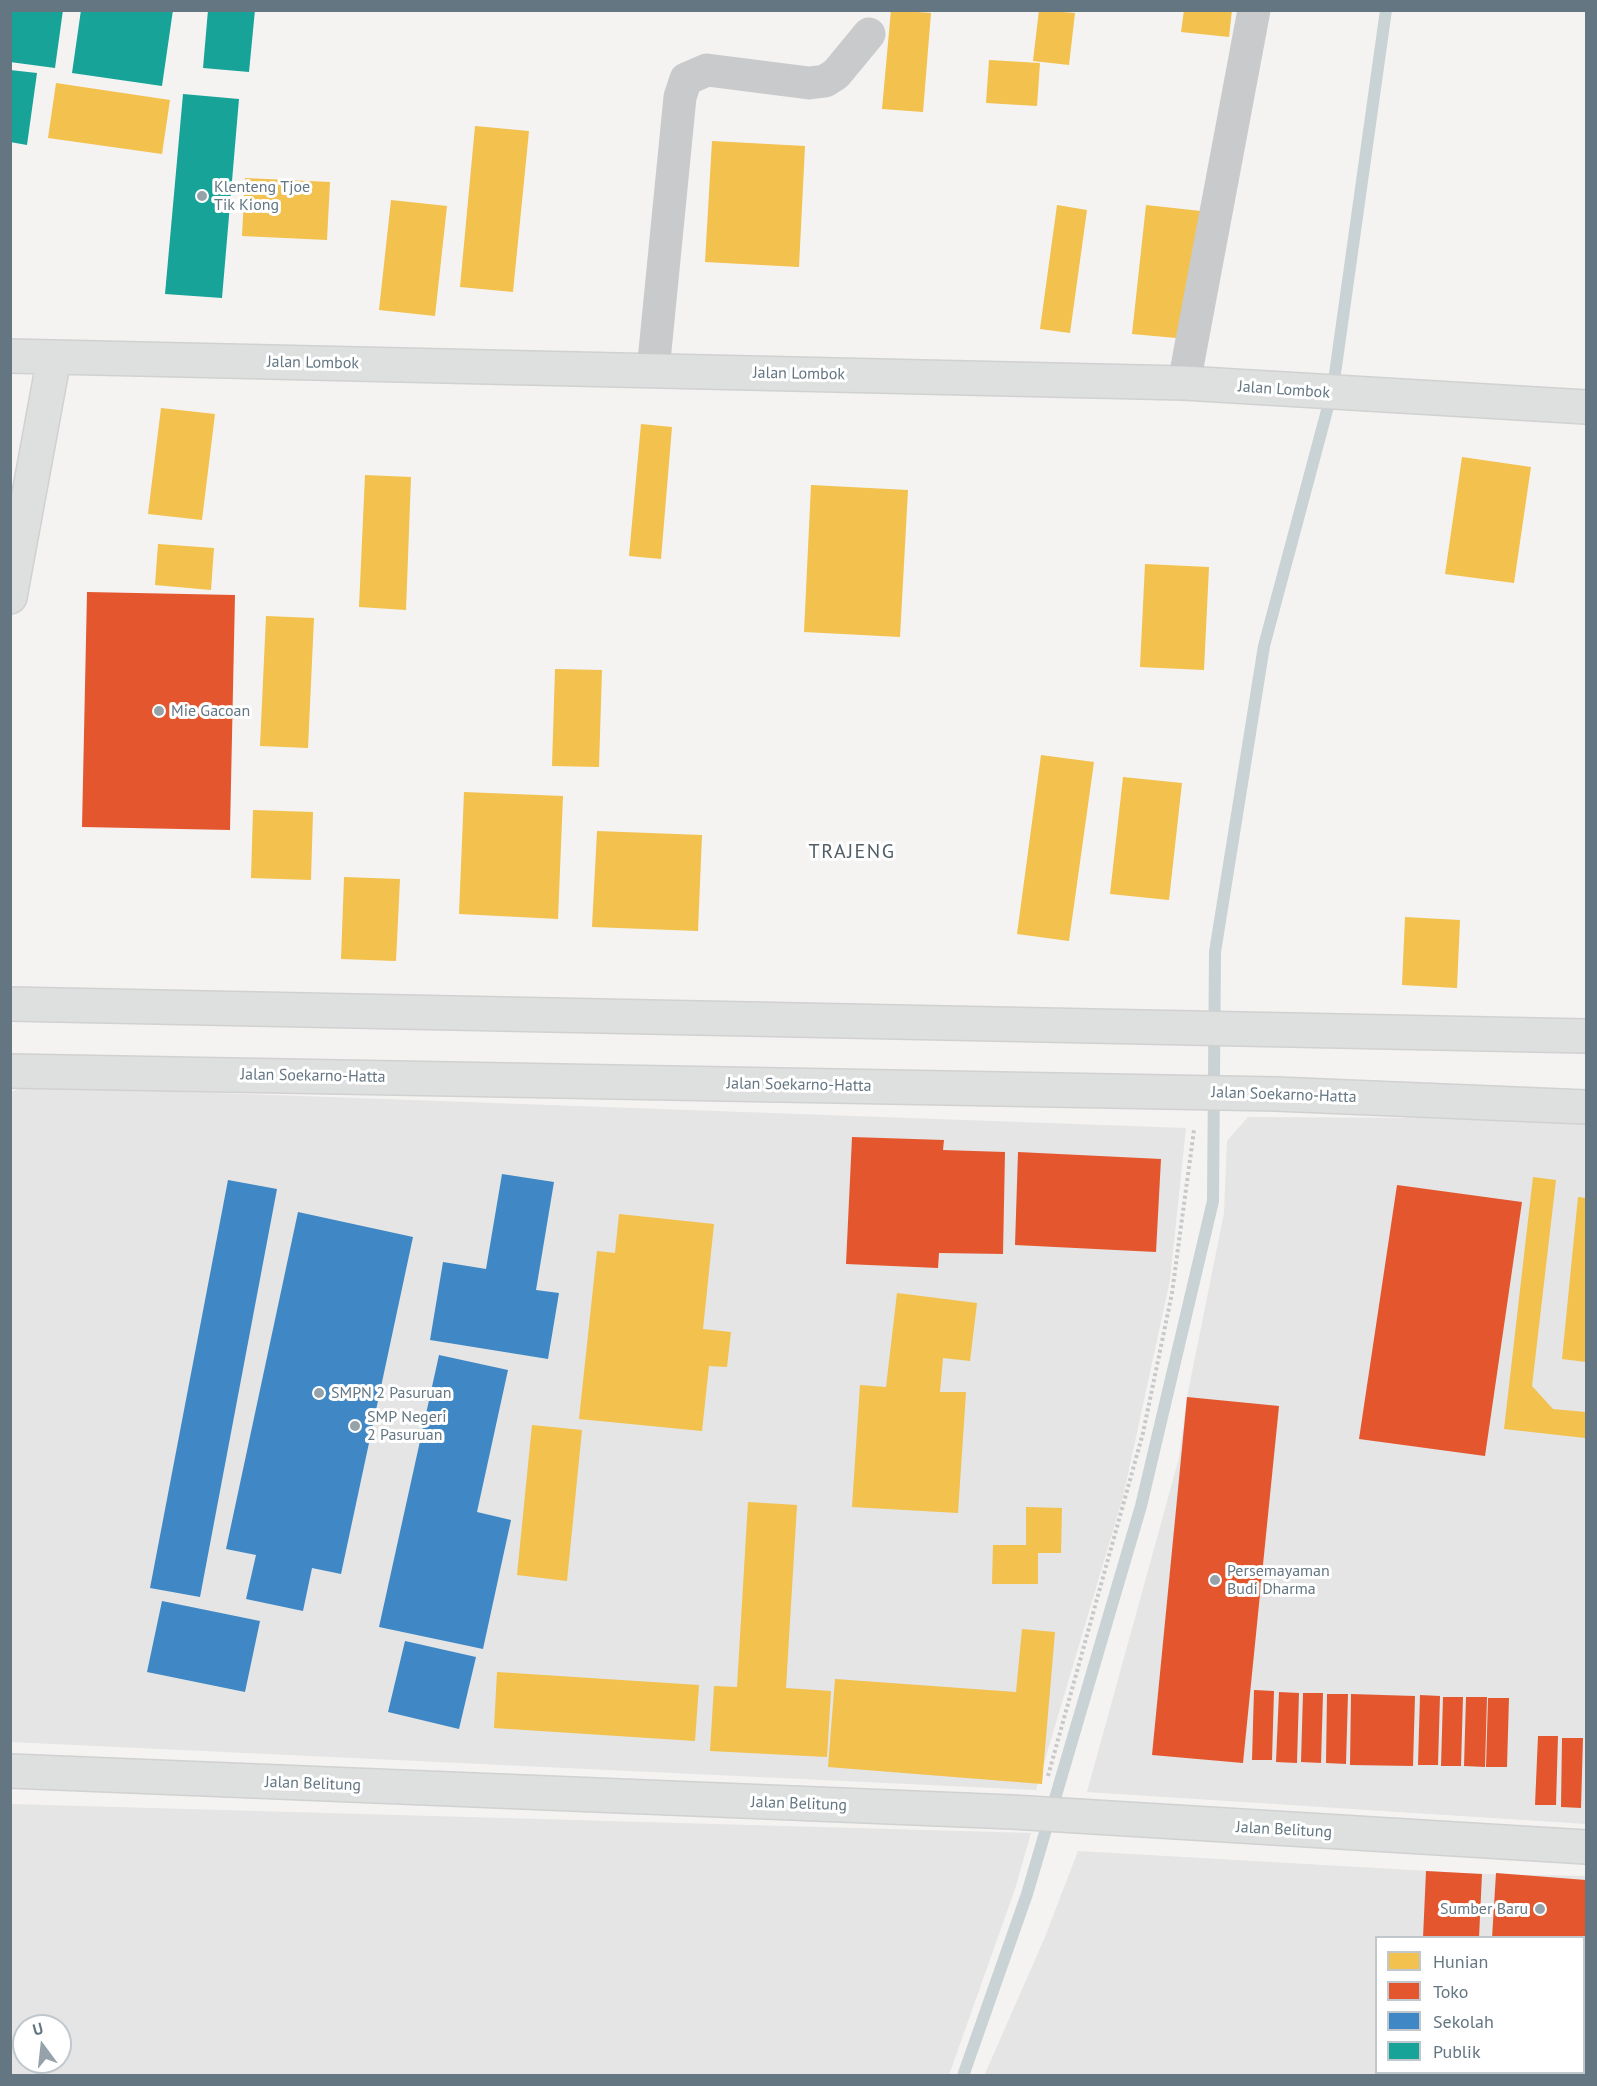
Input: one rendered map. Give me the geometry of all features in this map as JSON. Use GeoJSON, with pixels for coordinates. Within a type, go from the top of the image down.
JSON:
{"type":"FeatureCollection","features":[{"type":"Feature","properties":{"kind":"main road","name":"Jalan Lombok"},"geometry":{"type":"LineString","coordinates":[[10,356],[1184,383],[1587,407]]}},
{"type":"Feature","properties":{"kind":"main road"},"geometry":{"type":"LineString","coordinates":[[10,597],[54,358]]}},
{"type":"Feature","properties":{"kind":"main road"},"geometry":{"type":"LineString","coordinates":[[10,1004],[1587,1036]]}},
{"type":"Feature","properties":{"kind":"main road","name":"Jalan Soekarno-Hatta"},"geometry":{"type":"LineString","coordinates":[[10,1071],[1276,1094],[1587,1107]]}},
{"type":"Feature","properties":{"kind":"main road","name":"Jalan Belitung"},"geometry":{"type":"LineString","coordinates":[[10,1771],[1012,1812],[1092,1819],[1587,1847]]}},
{"type":"Feature","properties":{"kind":"street"},"geometry":{"type":"LineString","coordinates":[[1184,383],[1254,10]]}},
{"type":"Feature","properties":{"kind":"street"},"geometry":{"type":"LineString","coordinates":[[653,371],[680,97],[686,79],[707,70],[810,83],[825,81],[836,74],[869,34]]}},
{"type":"Feature","properties":{"kind":"path"},"geometry":{"type":"LineString","coordinates":[[1047,1779],[1146,1422],[1184,1218],[1194,1146],[1196,1093]]}},
{"type":"Feature","properties":{"kind":"shaded area"},"geometry":{"type":"Polygon","coordinates":[[[24,1086],[1186,1128],[1170,1280],[1123,1497],[1036,1790],[11,1742],[11,1092],[24,1086]]]}},
{"type":"Feature","properties":{"kind":"shaded area"},"geometry":{"type":"Polygon","coordinates":[[[1248,1117],[1586,1119],[1586,1824],[1087,1792],[1179,1458],[1187,1397],[1224,1213],[1227,1141],[1248,1117]]]}},
{"type":"Feature","properties":{"kind":"shaded area"},"geometry":{"type":"Polygon","coordinates":[[[11,1804],[1031,1833],[1015,1889],[949,2075],[11,2076],[11,1804]]]}},
{"type":"Feature","properties":{"kind":"shaded area"},"geometry":{"type":"Polygon","coordinates":[[[1078,1851],[1482,1874],[1586,1876],[1586,2075],[984,2076],[1045,1937],[1078,1851]]]}},
{"type":"Feature","properties":{"kind":"building: Hunian"},"geometry":{"type":"Polygon","coordinates":[[[891,10],[931,13],[923,112],[882,109],[891,10]]]}},
{"type":"Feature","properties":{"kind":"building: Hunian"},"geometry":{"type":"Polygon","coordinates":[[[1039,10],[1075,13],[1069,65],[1033,61],[1039,10]]]}},
{"type":"Feature","properties":{"kind":"building: Hunian"},"geometry":{"type":"Polygon","coordinates":[[[1184,10],[1232,10],[1229,37],[1181,32],[1184,10]]]}},
{"type":"Feature","properties":{"kind":"building: Hunian"},"geometry":{"type":"Polygon","coordinates":[[[989,60],[1040,63],[1037,106],[986,103],[989,60]]]}},
{"type":"Feature","properties":{"kind":"building: Hunian"},"geometry":{"type":"Polygon","coordinates":[[[56,83],[170,100],[162,154],[48,138],[56,83]]]}},
{"type":"Feature","properties":{"kind":"building: Hunian"},"geometry":{"type":"Polygon","coordinates":[[[475,126],[529,131],[513,292],[460,287],[475,126]]]}},
{"type":"Feature","properties":{"kind":"building: Hunian"},"geometry":{"type":"Polygon","coordinates":[[[712,141],[805,146],[799,267],[705,262],[712,141]]]}},
{"type":"Feature","properties":{"kind":"building: Hunian"},"geometry":{"type":"Polygon","coordinates":[[[245,178],[330,182],[327,240],[242,236],[245,178]]]}},
{"type":"Feature","properties":{"kind":"building: Hunian"},"geometry":{"type":"Polygon","coordinates":[[[391,200],[447,206],[435,316],[379,310],[391,200]]]}},
{"type":"Feature","properties":{"kind":"building: Hunian"},"geometry":{"type":"Polygon","coordinates":[[[1057,205],[1087,210],[1070,333],[1040,329],[1057,205]]]}},
{"type":"Feature","properties":{"kind":"building: Hunian"},"geometry":{"type":"Polygon","coordinates":[[[1146,205],[1201,211],[1187,339],[1132,334],[1146,205]]]}},
{"type":"Feature","properties":{"kind":"building: Hunian"},"geometry":{"type":"Polygon","coordinates":[[[161,408],[215,414],[202,520],[148,514],[161,408]]]}},
{"type":"Feature","properties":{"kind":"building: Hunian"},"geometry":{"type":"Polygon","coordinates":[[[641,424],[672,427],[661,559],[629,556],[641,424]]]}},
{"type":"Feature","properties":{"kind":"building: Hunian"},"geometry":{"type":"Polygon","coordinates":[[[1462,457],[1531,467],[1514,583],[1445,574],[1462,457]]]}},
{"type":"Feature","properties":{"kind":"building: Hunian"},"geometry":{"type":"Polygon","coordinates":[[[365,475],[411,477],[406,610],[359,607],[365,475]]]}},
{"type":"Feature","properties":{"kind":"building: Hunian"},"geometry":{"type":"Polygon","coordinates":[[[811,485],[908,490],[900,637],[804,632],[811,485]]]}},
{"type":"Feature","properties":{"kind":"building: Hunian"},"geometry":{"type":"Polygon","coordinates":[[[158,544],[214,548],[211,590],[155,585],[158,544]]]}},
{"type":"Feature","properties":{"kind":"building: Hunian"},"geometry":{"type":"Polygon","coordinates":[[[1145,564],[1209,567],[1204,670],[1140,667],[1145,564]]]}},
{"type":"Feature","properties":{"kind":"building: Hunian"},"geometry":{"type":"Polygon","coordinates":[[[266,616],[314,618],[308,748],[260,746],[266,616]]]}},
{"type":"Feature","properties":{"kind":"building: Hunian"},"geometry":{"type":"Polygon","coordinates":[[[555,669],[602,670],[599,767],[552,766],[555,669]]]}},
{"type":"Feature","properties":{"kind":"building: Hunian"},"geometry":{"type":"Polygon","coordinates":[[[1041,755],[1094,762],[1069,941],[1017,934],[1041,755]]]}},
{"type":"Feature","properties":{"kind":"building: Hunian"},"geometry":{"type":"Polygon","coordinates":[[[1123,777],[1182,783],[1169,900],[1110,894],[1123,777]]]}},
{"type":"Feature","properties":{"kind":"building: Hunian"},"geometry":{"type":"Polygon","coordinates":[[[464,792],[563,796],[558,919],[459,914],[464,792]]]}},
{"type":"Feature","properties":{"kind":"building: Hunian"},"geometry":{"type":"Polygon","coordinates":[[[253,810],[313,812],[311,880],[251,878],[253,810]]]}},
{"type":"Feature","properties":{"kind":"building: Hunian"},"geometry":{"type":"Polygon","coordinates":[[[597,831],[702,835],[698,931],[592,927],[597,831]]]}},
{"type":"Feature","properties":{"kind":"building: Hunian"},"geometry":{"type":"Polygon","coordinates":[[[344,877],[400,879],[396,961],[341,959],[344,877]]]}},
{"type":"Feature","properties":{"kind":"building: Hunian"},"geometry":{"type":"Polygon","coordinates":[[[1405,917],[1460,920],[1457,988],[1402,985],[1405,917]]]}},
{"type":"Feature","properties":{"kind":"building: Hunian"},"geometry":{"type":"Polygon","coordinates":[[[1533,1177],[1556,1180],[1532,1386],[1553,1409],[1586,1412],[1585,1438],[1504,1429],[1533,1177]]]}},
{"type":"Feature","properties":{"kind":"building: Hunian"},"geometry":{"type":"Polygon","coordinates":[[[1578,1197],[1586,1198],[1586,1362],[1562,1359],[1578,1197]]]}},
{"type":"Feature","properties":{"kind":"building: Hunian"},"geometry":{"type":"Polygon","coordinates":[[[619,1214],[714,1224],[703,1329],[731,1332],[727,1367],[709,1366],[702,1431],[579,1419],[597,1251],[615,1253],[619,1214]]]}},
{"type":"Feature","properties":{"kind":"building: Hunian"},"geometry":{"type":"Polygon","coordinates":[[[897,1293],[977,1303],[970,1361],[943,1358],[940,1392],[966,1392],[958,1513],[852,1507],[860,1385],[886,1387],[897,1293]]]}},
{"type":"Feature","properties":{"kind":"building: Hunian"},"geometry":{"type":"Polygon","coordinates":[[[532,1425],[582,1430],[567,1581],[517,1575],[532,1425]]]}},
{"type":"Feature","properties":{"kind":"building: Hunian"},"geometry":{"type":"Polygon","coordinates":[[[748,1502],[797,1505],[786,1688],[831,1691],[827,1757],[710,1751],[714,1686],[737,1687],[748,1502]]]}},
{"type":"Feature","properties":{"kind":"building: Hunian"},"geometry":{"type":"Polygon","coordinates":[[[1026,1507],[1062,1508],[1061,1553],[1038,1553],[1038,1584],[992,1584],[993,1545],[1026,1545],[1026,1507]]]}},
{"type":"Feature","properties":{"kind":"building: Hunian"},"geometry":{"type":"Polygon","coordinates":[[[1022,1629],[1055,1632],[1042,1784],[828,1767],[835,1679],[1016,1692],[1022,1629]]]}},
{"type":"Feature","properties":{"kind":"building: Hunian"},"geometry":{"type":"Polygon","coordinates":[[[497,1672],[699,1685],[695,1741],[494,1728],[497,1672]]]}},
{"type":"Feature","properties":{"kind":"building: Toko","name":"Mie Gacoan"},"geometry":{"type":"Polygon","coordinates":[[[87,592],[235,595],[230,830],[82,827],[87,592]]]}},
{"type":"Feature","properties":{"kind":"building: Toko"},"geometry":{"type":"Polygon","coordinates":[[[852,1137],[944,1140],[943,1150],[1005,1152],[1003,1254],[939,1253],[938,1268],[846,1264],[852,1137]]]}},
{"type":"Feature","properties":{"kind":"building: Toko"},"geometry":{"type":"Polygon","coordinates":[[[1018,1152],[1161,1159],[1156,1252],[1015,1245],[1018,1152]]]}},
{"type":"Feature","properties":{"kind":"building: Toko"},"geometry":{"type":"Polygon","coordinates":[[[1397,1185],[1522,1202],[1485,1456],[1359,1439],[1397,1185]]]}},
{"type":"Feature","properties":{"kind":"building: Toko","name":"Persemayaman Budi Dharma"},"geometry":{"type":"Polygon","coordinates":[[[1187,1397],[1279,1406],[1243,1763],[1152,1755],[1187,1397]]]}},
{"type":"Feature","properties":{"kind":"building: Toko"},"geometry":{"type":"Polygon","coordinates":[[[1254,1690],[1274,1691],[1272,1760],[1252,1760],[1254,1690]]]}},
{"type":"Feature","properties":{"kind":"building: Toko"},"geometry":{"type":"Polygon","coordinates":[[[1279,1692],[1299,1693],[1297,1763],[1276,1762],[1279,1692]]]}},
{"type":"Feature","properties":{"kind":"building: Toko"},"geometry":{"type":"Polygon","coordinates":[[[1303,1693],[1323,1693],[1321,1763],[1301,1762],[1303,1693]]]}},
{"type":"Feature","properties":{"kind":"building: Toko"},"geometry":{"type":"Polygon","coordinates":[[[1327,1694],[1348,1694],[1346,1764],[1326,1763],[1327,1694]]]}},
{"type":"Feature","properties":{"kind":"building: Toko"},"geometry":{"type":"Polygon","coordinates":[[[1351,1694],[1415,1696],[1413,1766],[1350,1765],[1351,1694]]]}},
{"type":"Feature","properties":{"kind":"building: Toko"},"geometry":{"type":"Polygon","coordinates":[[[1420,1695],[1440,1696],[1438,1765],[1418,1765],[1420,1695]]]}},
{"type":"Feature","properties":{"kind":"building: Toko"},"geometry":{"type":"Polygon","coordinates":[[[1443,1697],[1463,1697],[1461,1766],[1441,1766],[1443,1697]]]}},
{"type":"Feature","properties":{"kind":"building: Toko"},"geometry":{"type":"Polygon","coordinates":[[[1466,1697],[1487,1697],[1485,1767],[1464,1766],[1466,1697]]]}},
{"type":"Feature","properties":{"kind":"building: Toko"},"geometry":{"type":"Polygon","coordinates":[[[1488,1698],[1509,1698],[1507,1767],[1486,1767],[1488,1698]]]}},
{"type":"Feature","properties":{"kind":"building: Toko"},"geometry":{"type":"Polygon","coordinates":[[[1538,1736],[1558,1736],[1556,1805],[1535,1805],[1538,1736]]]}},
{"type":"Feature","properties":{"kind":"building: Toko"},"geometry":{"type":"Polygon","coordinates":[[[1562,1738],[1583,1738],[1581,1808],[1561,1807],[1562,1738]]]}},
{"type":"Feature","properties":{"kind":"building: Toko"},"geometry":{"type":"Polygon","coordinates":[[[1426,1871],[1482,1874],[1479,1936],[1423,1936],[1426,1871]]]}},
{"type":"Feature","properties":{"kind":"building: Toko","name":"Sumber Baru"},"geometry":{"type":"Polygon","coordinates":[[[1496,1873],[1586,1880],[1586,1945],[1585,1936],[1492,1936],[1496,1873]]]}},
{"type":"Feature","properties":{"kind":"building: Sekolah","name":"SMPN 2 Pasuruan"},"geometry":{"type":"Polygon","coordinates":[[[502,1174],[554,1182],[536,1290],[559,1293],[548,1359],[430,1340],[443,1262],[486,1269],[502,1174]]]}},
{"type":"Feature","properties":{"kind":"building: Sekolah"},"geometry":{"type":"Polygon","coordinates":[[[228,1180],[277,1189],[200,1597],[150,1588],[228,1180]]]}},
{"type":"Feature","properties":{"kind":"building: Sekolah","name":"SMPN 2 Pasuruan"},"geometry":{"type":"Polygon","coordinates":[[[298,1212],[413,1237],[341,1574],[312,1568],[303,1611],[246,1599],[256,1555],[226,1549],[298,1212]]]}},
{"type":"Feature","properties":{"kind":"building: Sekolah","name":"SMPN 2 Pasuruan"},"geometry":{"type":"Polygon","coordinates":[[[439,1355],[508,1370],[477,1512],[511,1520],[483,1649],[379,1627],[439,1355]]]}},
{"type":"Feature","properties":{"kind":"building: Sekolah"},"geometry":{"type":"Polygon","coordinates":[[[162,1601],[260,1621],[245,1692],[147,1672],[162,1601]]]}},
{"type":"Feature","properties":{"kind":"building: Sekolah"},"geometry":{"type":"Polygon","coordinates":[[[405,1641],[476,1657],[459,1729],[388,1712],[405,1641]]]}},
{"type":"Feature","properties":{"kind":"building: Publik"},"geometry":{"type":"Polygon","coordinates":[[[10,10],[63,10],[55,68],[10,62],[10,10]]]}},
{"type":"Feature","properties":{"kind":"building: Publik"},"geometry":{"type":"Polygon","coordinates":[[[81,10],[173,10],[162,86],[72,73],[81,10]]]}},
{"type":"Feature","properties":{"kind":"building: Publik"},"geometry":{"type":"Polygon","coordinates":[[[208,10],[255,10],[249,72],[203,68],[208,10]]]}},
{"type":"Feature","properties":{"kind":"building: Publik"},"geometry":{"type":"Polygon","coordinates":[[[10,70],[37,73],[27,145],[10,142],[10,70]]]}},
{"type":"Feature","properties":{"kind":"building: Publik","name":"Klenteng Tjoe Tik Kiong"},"geometry":{"type":"Polygon","coordinates":[[[183,94],[239,99],[222,298],[165,294],[183,94]]]}},
{"type":"Feature","properties":{"kind":"waterway"},"geometry":{"type":"LineString","coordinates":[[963,2076],[1027,1894],[1141,1506],[1213,1201],[1215,952],[1264,646],[1333,388],[1386,10]]}},
{"type":"Feature","properties":{"kind":"place","name":"Klenteng Tjoe Tik Kiong"},"geometry":{"type":"Point","coordinates":[202,196]}},
{"type":"Feature","properties":{"kind":"place","name":"Mie Gacoan"},"geometry":{"type":"Point","coordinates":[159,711]}},
{"type":"Feature","properties":{"kind":"place","name":"SMPN 2 Pasuruan"},"geometry":{"type":"Point","coordinates":[319,1393]}},
{"type":"Feature","properties":{"kind":"place","name":"SMP Negeri 2 Pasuruan"},"geometry":{"type":"Point","coordinates":[355,1426]}},
{"type":"Feature","properties":{"kind":"place","name":"Persemayaman Budi Dharma"},"geometry":{"type":"Point","coordinates":[1215,1580]}},
{"type":"Feature","properties":{"kind":"place","name":"Sumber Baru"},"geometry":{"type":"Point","coordinates":[1540,1909]}},
{"type":"Feature","properties":{"kind":"district","name":"TRAJENG"},"geometry":{"type":"Point","coordinates":[852,852]}}]}
